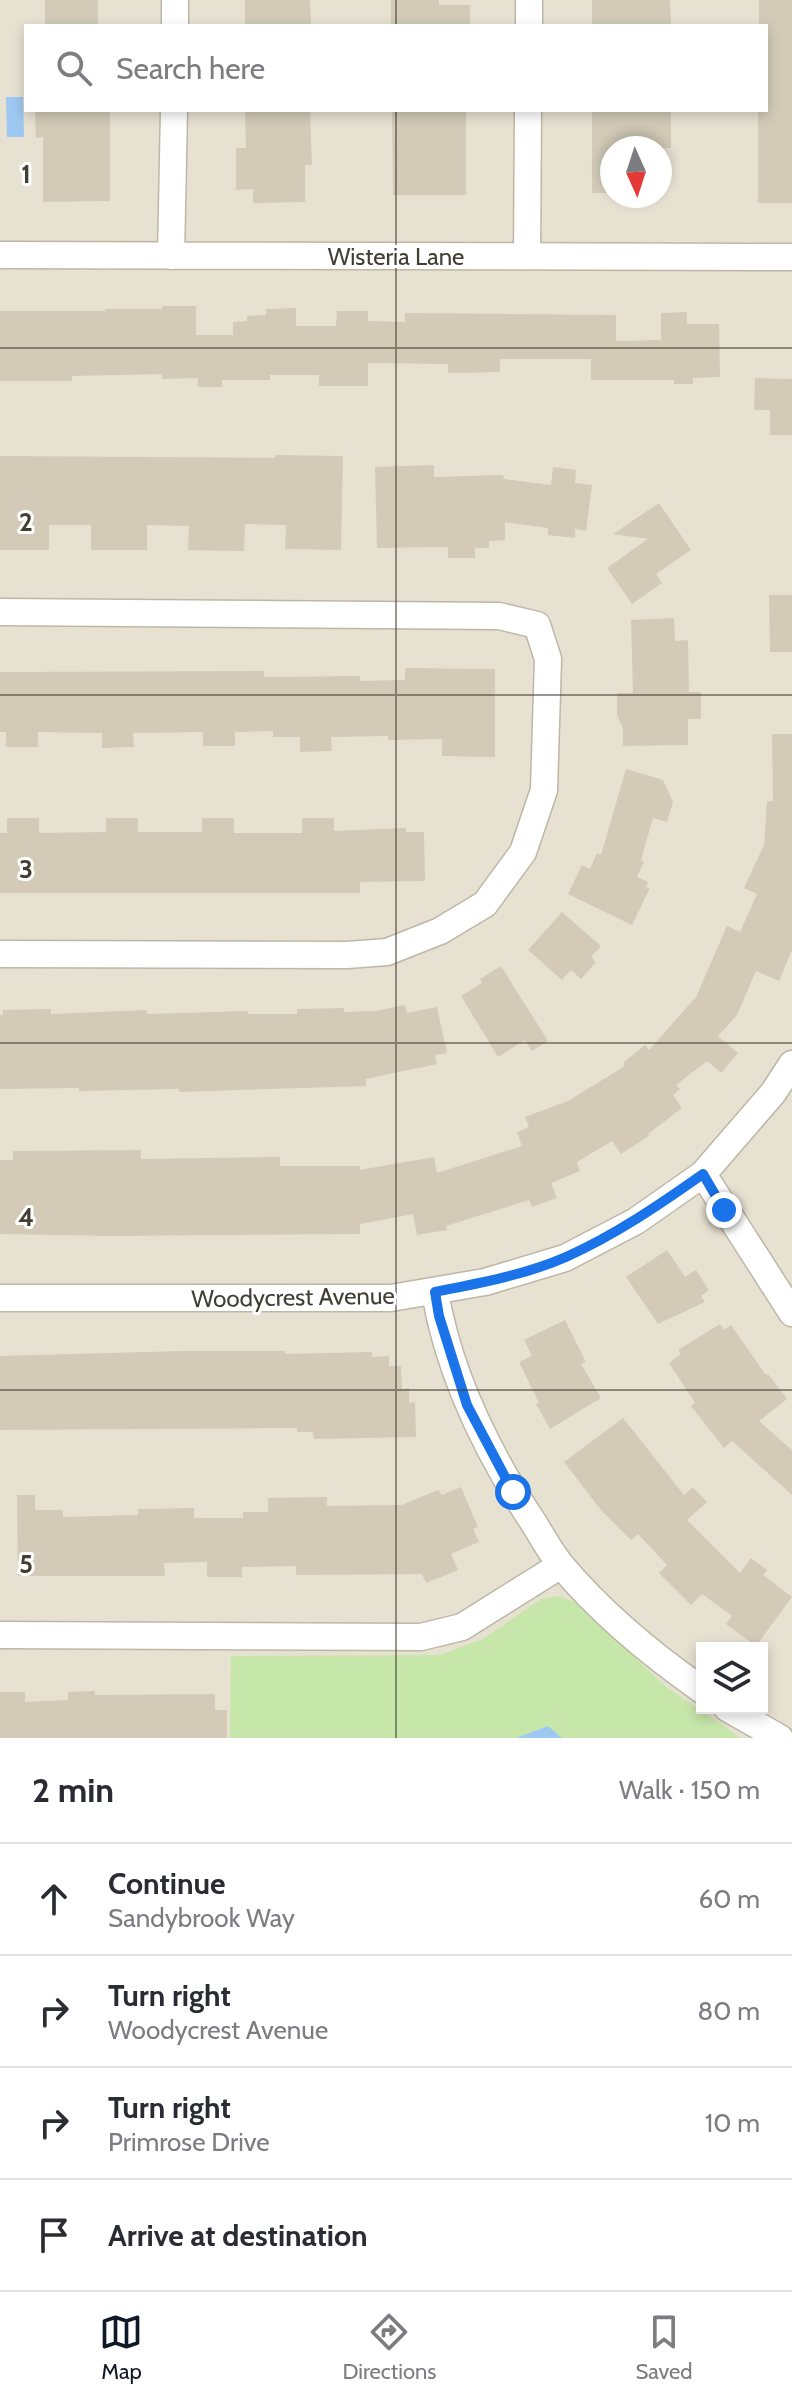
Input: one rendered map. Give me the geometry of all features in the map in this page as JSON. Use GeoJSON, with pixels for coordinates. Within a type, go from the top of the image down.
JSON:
{"type":"FeatureCollection","features":[{"type":"Feature","properties":{"kind":"street"},"geometry":{"type":"LineString","coordinates":[[175,0],[175,24]]}},
{"type":"Feature","properties":{"kind":"street"},"geometry":{"type":"LineString","coordinates":[[529,0],[529,24]]}},
{"type":"Feature","properties":{"kind":"street"},"geometry":{"type":"LineString","coordinates":[[171,256],[174,112]]}},
{"type":"Feature","properties":{"kind":"street"},"geometry":{"type":"LineString","coordinates":[[527,256],[528,112]]}},
{"type":"Feature","properties":{"kind":"street","name":"Wisteria Lane"},"geometry":{"type":"LineString","coordinates":[[0,255],[792,257]]}},
{"type":"Feature","properties":{"kind":"street"},"geometry":{"type":"LineString","coordinates":[[0,612],[499,616],[537,625],[548,659],[544,790],[523,852],[485,904],[440,931],[387,952],[347,955],[0,954]]}},
{"type":"Feature","properties":{"kind":"street","name":"Woodycrest Avenue"},"geometry":{"type":"LineString","coordinates":[[0,1298],[391,1298],[485,1282],[565,1258],[636,1221],[703,1174],[773,1093],[792,1064]]}},
{"type":"Feature","properties":{"kind":"street"},"geometry":{"type":"LineString","coordinates":[[703,1174],[792,1313]]}},
{"type":"Feature","properties":{"kind":"street"},"geometry":{"type":"LineString","coordinates":[[435,1292],[439,1316],[467,1405],[513,1492],[561,1565],[667,1665],[696,1686]]}},
{"type":"Feature","properties":{"kind":"street"},"geometry":{"type":"LineString","coordinates":[[0,1635],[421,1637],[462,1627],[561,1565]]}},
{"type":"Feature","properties":{"kind":"street"},"geometry":{"type":"LineString","coordinates":[[738,1714],[780,1738]]}},
{"type":"Feature","properties":{"kind":"shaded area"},"geometry":{"type":"Polygon","coordinates":[[[0,0],[792,0],[792,1738],[0,1738],[0,0]]]}},
{"type":"Feature","properties":{"kind":"green space"},"geometry":{"type":"Polygon","coordinates":[[[558,1596],[577,1603],[665,1686],[696,1707],[696,1714],[706,1714],[741,1738],[562,1738],[548,1726],[516,1738],[230,1738],[231,1656],[440,1655],[483,1639],[541,1599],[558,1596]]]}},
{"type":"Feature","properties":{"kind":"water"},"geometry":{"type":"Polygon","coordinates":[[[6,97],[23,97],[24,137],[7,137],[6,97]]]}},
{"type":"Feature","properties":{"kind":"water"},"geometry":{"type":"Polygon","coordinates":[[[548,1726],[562,1738],[516,1738],[548,1726]]]}},
{"type":"Feature","properties":{"kind":"building"},"geometry":{"type":"Polygon","coordinates":[[[45,0],[98,0],[98,24],[45,24],[45,0]]]}},
{"type":"Feature","properties":{"kind":"building"},"geometry":{"type":"Polygon","coordinates":[[[245,0],[310,0],[311,24],[245,24],[245,0]]]}},
{"type":"Feature","properties":{"kind":"building"},"geometry":{"type":"Polygon","coordinates":[[[391,0],[439,0],[439,5],[470,5],[470,24],[391,24],[391,0]]]}},
{"type":"Feature","properties":{"kind":"building"},"geometry":{"type":"Polygon","coordinates":[[[592,0],[670,0],[671,24],[592,24],[592,0]]]}},
{"type":"Feature","properties":{"kind":"building"},"geometry":{"type":"Polygon","coordinates":[[[759,0],[792,0],[792,203],[758,203],[758,112],[768,112],[768,24],[759,24],[759,0]]]}},
{"type":"Feature","properties":{"kind":"building"},"geometry":{"type":"Polygon","coordinates":[[[35,112],[110,112],[110,201],[43,202],[43,137],[36,138],[35,112]]]}},
{"type":"Feature","properties":{"kind":"building"},"geometry":{"type":"Polygon","coordinates":[[[245,112],[310,112],[312,165],[305,165],[305,202],[253,203],[253,189],[236,190],[236,148],[246,148],[245,112]]]}},
{"type":"Feature","properties":{"kind":"building"},"geometry":{"type":"Polygon","coordinates":[[[392,112],[466,112],[466,195],[393,195],[392,112]]]}},
{"type":"Feature","properties":{"kind":"building"},"geometry":{"type":"Polygon","coordinates":[[[592,112],[671,112],[671,136],[600,136],[600,193],[592,193],[592,112]]]}},
{"type":"Feature","properties":{"kind":"building"},"geometry":{"type":"Polygon","coordinates":[[[162,306],[196,306],[196,335],[233,335],[233,322],[247,321],[247,316],[266,315],[266,309],[296,308],[296,326],[336,326],[337,311],[368,311],[368,321],[405,322],[405,313],[616,315],[616,341],[661,340],[661,313],[687,312],[687,324],[719,324],[720,377],[693,378],[693,384],[674,384],[674,380],[591,380],[591,359],[500,359],[500,372],[448,373],[448,364],[368,363],[368,386],[319,386],[319,375],[270,375],[270,380],[222,380],[222,387],[198,387],[198,378],[162,379],[162,374],[72,376],[72,381],[0,381],[0,311],[105,311],[162,309],[162,306]]]}},
{"type":"Feature","properties":{"kind":"building"},"geometry":{"type":"Polygon","coordinates":[[[755,378],[792,379],[792,435],[770,435],[770,410],[754,410],[755,378]]]}},
{"type":"Feature","properties":{"kind":"building"},"geometry":{"type":"Polygon","coordinates":[[[275,455],[343,456],[341,550],[285,549],[286,525],[245,524],[244,551],[188,550],[189,526],[147,525],[147,550],[91,550],[91,525],[49,525],[49,550],[0,550],[0,456],[275,458],[275,455]]]}},
{"type":"Feature","properties":{"kind":"building"},"geometry":{"type":"Polygon","coordinates":[[[434,465],[434,477],[503,475],[504,479],[551,485],[553,467],[576,470],[575,483],[592,485],[586,531],[575,529],[575,538],[548,535],[548,528],[505,522],[505,540],[489,541],[489,548],[475,548],[475,558],[448,558],[448,547],[377,548],[375,467],[434,465]]]}},
{"type":"Feature","properties":{"kind":"building"},"geometry":{"type":"Polygon","coordinates":[[[659,503],[691,550],[656,574],[662,583],[632,604],[607,568],[648,539],[613,534],[659,503]]]}},
{"type":"Feature","properties":{"kind":"building"},"geometry":{"type":"Polygon","coordinates":[[[769,595],[792,595],[792,652],[770,652],[769,595]]]}},
{"type":"Feature","properties":{"kind":"building"},"geometry":{"type":"Polygon","coordinates":[[[674,618],[675,641],[688,640],[689,692],[701,692],[701,719],[688,719],[688,745],[623,746],[623,729],[617,715],[617,693],[633,693],[631,620],[674,618]]]}},
{"type":"Feature","properties":{"kind":"building"},"geometry":{"type":"Polygon","coordinates":[[[405,668],[495,669],[495,757],[442,756],[442,739],[388,740],[388,736],[331,737],[332,751],[300,752],[300,737],[273,737],[273,731],[235,732],[235,746],[203,746],[203,732],[133,733],[134,747],[102,748],[102,733],[38,732],[38,747],[6,747],[6,732],[0,732],[0,672],[264,671],[264,677],[360,676],[360,681],[405,680],[405,668]]]}},
{"type":"Feature","properties":{"kind":"building"},"geometry":{"type":"Polygon","coordinates":[[[772,734],[792,734],[792,950],[779,981],[756,971],[737,1015],[718,1036],[738,1053],[721,1073],[707,1061],[676,1085],[680,1089],[673,1095],[682,1108],[649,1136],[621,1154],[612,1141],[577,1162],[580,1171],[551,1183],[557,1198],[532,1207],[529,1200],[446,1226],[447,1230],[417,1235],[413,1214],[360,1224],[360,1234],[0,1234],[0,1160],[13,1160],[13,1151],[141,1150],[141,1159],[280,1157],[280,1166],[360,1166],[360,1170],[434,1157],[437,1173],[522,1146],[517,1132],[529,1127],[525,1117],[568,1101],[625,1066],[623,1063],[645,1045],[649,1050],[696,997],[727,926],[740,932],[757,894],[744,888],[764,845],[767,801],[773,801],[772,734]]]}},
{"type":"Feature","properties":{"kind":"building"},"geometry":{"type":"Polygon","coordinates":[[[626,769],[663,780],[673,802],[667,822],[653,818],[641,860],[644,862],[637,877],[648,882],[646,887],[650,888],[632,925],[568,894],[582,865],[590,869],[597,853],[601,855],[626,769]]]}},
{"type":"Feature","properties":{"kind":"building"},"geometry":{"type":"Polygon","coordinates":[[[7,818],[39,818],[39,833],[106,832],[106,818],[138,818],[138,832],[202,832],[202,818],[234,818],[234,833],[302,833],[302,818],[334,818],[334,831],[406,828],[406,832],[424,832],[425,881],[360,882],[360,893],[0,893],[0,833],[7,833],[7,818]]]}},
{"type":"Feature","properties":{"kind":"building"},"geometry":{"type":"Polygon","coordinates":[[[562,912],[601,946],[591,957],[596,962],[581,979],[571,970],[562,980],[528,950],[562,912]]]}},
{"type":"Feature","properties":{"kind":"building"},"geometry":{"type":"Polygon","coordinates":[[[501,966],[548,1041],[532,1051],[525,1040],[498,1057],[461,996],[501,966]]]}},
{"type":"Feature","properties":{"kind":"building"},"geometry":{"type":"Polygon","coordinates":[[[405,1005],[407,1013],[437,1007],[447,1053],[435,1055],[437,1064],[366,1079],[366,1086],[179,1092],[179,1089],[0,1089],[0,1015],[3,1015],[3,1010],[51,1009],[51,1014],[147,1010],[147,1014],[248,1011],[248,1014],[297,1014],[297,1009],[375,1011],[405,1005]]]}},
{"type":"Feature","properties":{"kind":"building"},"geometry":{"type":"Polygon","coordinates":[[[667,1250],[685,1277],[696,1270],[709,1290],[701,1296],[705,1302],[658,1324],[626,1277],[667,1250]]]}},
{"type":"Feature","properties":{"kind":"building"},"geometry":{"type":"Polygon","coordinates":[[[565,1320],[586,1362],[581,1364],[601,1398],[550,1429],[519,1362],[532,1356],[524,1340],[565,1320]]]}},
{"type":"Feature","properties":{"kind":"building"},"geometry":{"type":"Polygon","coordinates":[[[720,1324],[724,1330],[731,1325],[787,1399],[759,1421],[792,1450],[792,1495],[732,1441],[724,1448],[691,1406],[695,1403],[669,1363],[681,1354],[678,1350],[720,1324]]]}},
{"type":"Feature","properties":{"kind":"building"},"geometry":{"type":"Polygon","coordinates":[[[285,1351],[285,1354],[372,1352],[372,1357],[389,1356],[389,1366],[401,1366],[402,1389],[409,1388],[409,1403],[415,1402],[416,1437],[314,1439],[313,1432],[297,1432],[297,1428],[0,1430],[0,1356],[285,1351]]]}},
{"type":"Feature","properties":{"kind":"building"},"geometry":{"type":"Polygon","coordinates":[[[623,1418],[684,1495],[693,1487],[707,1502],[687,1520],[740,1573],[751,1558],[767,1570],[763,1575],[792,1597],[759,1642],[751,1642],[726,1624],[732,1616],[702,1594],[691,1605],[659,1573],[667,1565],[638,1534],[631,1540],[601,1510],[564,1462],[623,1418]]]}},
{"type":"Feature","properties":{"kind":"building"},"geometry":{"type":"Polygon","coordinates":[[[461,1487],[478,1527],[473,1529],[479,1542],[451,1554],[458,1570],[426,1583],[422,1574],[296,1575],[296,1566],[242,1567],[242,1577],[207,1577],[207,1562],[164,1563],[165,1576],[18,1576],[17,1495],[35,1495],[35,1510],[63,1510],[63,1517],[138,1515],[138,1509],[194,1508],[194,1518],[243,1518],[243,1512],[268,1512],[268,1498],[327,1497],[327,1506],[402,1505],[438,1490],[442,1495],[461,1487]]]}},
{"type":"Feature","properties":{"kind":"building"},"geometry":{"type":"Polygon","coordinates":[[[95,1691],[95,1695],[215,1694],[215,1710],[227,1710],[227,1738],[0,1738],[0,1692],[25,1692],[25,1702],[68,1700],[68,1692],[95,1691]]]}},
{"type":"Feature","properties":{"kind":"route"},"geometry":{"type":"LineString","coordinates":[[513,1492],[467,1405],[439,1316],[435,1292],[485,1282],[565,1258],[636,1221],[703,1174],[724,1210]]}}]}
